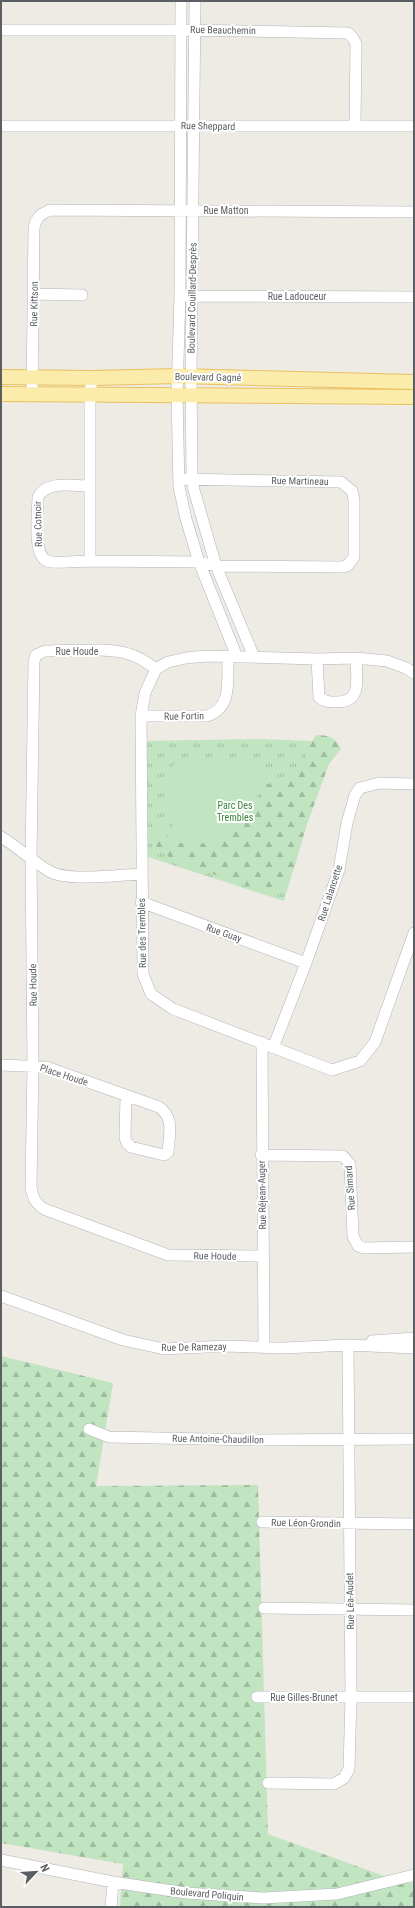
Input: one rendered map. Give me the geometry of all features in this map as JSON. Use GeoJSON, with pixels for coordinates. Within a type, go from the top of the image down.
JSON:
{"type":"FeatureCollection","features":[{"type":"Feature","properties":{"kind":"main road","name":"Boulevard Gagné"},"geometry":{"type":"LineString","coordinates":[[1,377],[92,378],[184,376],[414,382]]}},
{"type":"Feature","properties":{"kind":"main road","name":"Boulevard Gagné"},"geometry":{"type":"LineString","coordinates":[[1,394],[184,394],[414,397]]}},
{"type":"Feature","properties":{"kind":"street","name":"Boulevard Couillard-Desprès"},"geometry":{"type":"LineString","coordinates":[[180,1],[180,296],[184,394],[179,480],[186,520],[232,657]]}},
{"type":"Feature","properties":{"kind":"street","name":"Boulevard Couillard-Desprès"},"geometry":{"type":"LineString","coordinates":[[184,376],[193,295],[192,210],[195,1]]}},
{"type":"Feature","properties":{"kind":"street","name":"Rue Beauchemin"},"geometry":{"type":"LineString","coordinates":[[1,30],[194,30],[348,33],[356,44],[355,126]]}},
{"type":"Feature","properties":{"kind":"street","name":"Rue Sheppard"},"geometry":{"type":"LineString","coordinates":[[1,126],[414,126]]}},
{"type":"Feature","properties":{"kind":"street","name":"Rue Matton"},"geometry":{"type":"LineString","coordinates":[[39,215],[50,210],[414,212]]}},
{"type":"Feature","properties":{"kind":"street","name":"Rue Kittson"},"geometry":{"type":"LineString","coordinates":[[32,394],[34,228],[39,215]]}},
{"type":"Feature","properties":{"kind":"street"},"geometry":{"type":"LineString","coordinates":[[34,294],[82,295]]}},
{"type":"Feature","properties":{"kind":"street","name":"Rue Ladouceur"},"geometry":{"type":"LineString","coordinates":[[180,296],[414,297]]}},
{"type":"Feature","properties":{"kind":"street"},"geometry":{"type":"LineString","coordinates":[[90,561],[90,394],[92,378]]}},
{"type":"Feature","properties":{"kind":"street","name":"Boulevard Couillard-Desprès"},"geometry":{"type":"LineString","coordinates":[[184,394],[194,490],[216,566],[254,657]]}},
{"type":"Feature","properties":{"kind":"street","name":"Rue Martineau"},"geometry":{"type":"LineString","coordinates":[[179,480],[341,482],[352,491],[354,557],[347,566],[216,566]]}},
{"type":"Feature","properties":{"kind":"street","name":"Rue Cotnoir"},"geometry":{"type":"LineString","coordinates":[[89,486],[48,486],[41,490],[38,497],[37,548],[40,557],[48,562],[199,562],[216,566]]}},
{"type":"Feature","properties":{"kind":"street","name":"Rue Houde"},"geometry":{"type":"LineString","coordinates":[[156,670],[142,659],[129,653],[116,651],[45,651],[36,656],[34,660],[31,858],[34,1065],[31,1188],[33,1198],[38,1205],[44,1209],[168,1255],[263,1256]]}},
{"type":"Feature","properties":{"kind":"street","name":"Rue Fortin"},"geometry":{"type":"LineString","coordinates":[[141,716],[207,716],[213,714],[227,699],[232,657]]}},
{"type":"Feature","properties":{"kind":"street"},"geometry":{"type":"LineString","coordinates":[[156,670],[168,662],[186,658],[356,658],[387,661],[406,668],[414,673]]}},
{"type":"Feature","properties":{"kind":"street"},"geometry":{"type":"LineString","coordinates":[[317,659],[319,697],[327,702],[345,702],[353,698],[356,691],[356,658]]}},
{"type":"Feature","properties":{"kind":"street","name":"Rue des Trembles"},"geometry":{"type":"LineString","coordinates":[[156,670],[145,693],[141,716],[142,974],[151,994],[173,1009],[332,1070],[360,1061],[375,1042],[414,933]]}},
{"type":"Feature","properties":{"kind":"street","name":"Rue Lalancette"},"geometry":{"type":"LineString","coordinates":[[273,1048],[306,964],[339,870],[347,823],[355,795],[360,788],[379,782],[414,784]]}},
{"type":"Feature","properties":{"kind":"street"},"geometry":{"type":"LineString","coordinates":[[1,837],[50,872],[60,876],[77,877],[141,874]]}},
{"type":"Feature","properties":{"kind":"street","name":"Rue Guay"},"geometry":{"type":"LineString","coordinates":[[141,902],[306,964]]}},
{"type":"Feature","properties":{"kind":"street","name":"Rue Réjean-Auger"},"geometry":{"type":"LineString","coordinates":[[262,1042],[261,1155],[264,1347]]}},
{"type":"Feature","properties":{"kind":"street","name":"Place Houde"},"geometry":{"type":"LineString","coordinates":[[1,1065],[34,1065],[46,1067],[159,1107],[168,1116],[168,1152],[164,1155],[131,1147],[127,1143],[125,1138],[126,1096]]}},
{"type":"Feature","properties":{"kind":"street","name":"Rue Simard"},"geometry":{"type":"LineString","coordinates":[[261,1155],[343,1156],[350,1164],[353,1236],[358,1246],[364,1248],[414,1248]]}},
{"type":"Feature","properties":{"kind":"street","name":"Rue De Ramezay"},"geometry":{"type":"LineString","coordinates":[[1,1296],[123,1340],[164,1349],[225,1346],[264,1347],[348,1345],[414,1348]]}},
{"type":"Feature","properties":{"kind":"street","name":"Rue De Ramezay"},"geometry":{"type":"LineString","coordinates":[[348,1345],[414,1338]]}},
{"type":"Feature","properties":{"kind":"street","name":"Rue Léa-Audet"},"geometry":{"type":"LineString","coordinates":[[268,1783],[334,1784],[344,1778],[349,1769],[351,1697],[348,1345]]}},
{"type":"Feature","properties":{"kind":"street","name":"Rue Antoine-Chaudillon"},"geometry":{"type":"LineString","coordinates":[[89,1429],[109,1437],[259,1440],[414,1438]]}},
{"type":"Feature","properties":{"kind":"street","name":"Rue Léon-Grondin"},"geometry":{"type":"LineString","coordinates":[[262,1522],[414,1524]]}},
{"type":"Feature","properties":{"kind":"street"},"geometry":{"type":"LineString","coordinates":[[264,1608],[350,1611],[414,1610]]}},
{"type":"Feature","properties":{"kind":"street","name":"Rue Gilles-Brunet"},"geometry":{"type":"LineString","coordinates":[[257,1697],[414,1697]]}},
{"type":"Feature","properties":{"kind":"street","name":"Boulevard Poliquin"},"geometry":{"type":"LineString","coordinates":[[1,1860],[113,1882],[186,1893],[263,1898],[337,1894],[414,1875]]}},
{"type":"Feature","properties":{"kind":"street"},"geometry":{"type":"LineString","coordinates":[[111,1907],[113,1882]]}},
{"type":"Feature","properties":{"kind":"green space"},"geometry":{"type":"Polygon","coordinates":[[[316,735],[334,739],[341,749],[329,764],[306,827],[294,869],[280,885],[269,891],[239,884],[169,857],[157,848],[154,838],[158,830],[164,825],[167,830],[168,841],[187,844],[212,843],[228,837],[255,810],[259,797],[266,785],[291,776],[300,768],[305,752],[316,735]]]}},
{"type":"Feature","properties":{"kind":"green space","name":"Parc Des Trembles"},"geometry":{"type":"Polygon","coordinates":[[[263,739],[331,742],[284,901],[142,855],[141,741],[263,739]]]}},
{"type":"Feature","properties":{"kind":"green space"},"geometry":{"type":"Polygon","coordinates":[[[221,759],[221,763],[260,764],[259,790],[251,810],[240,825],[226,836],[218,840],[200,843],[173,841],[173,812],[169,812],[168,770],[179,760],[221,759]]]}},
{"type":"Feature","properties":{"kind":"green space"},"geometry":{"type":"Polygon","coordinates":[[[1,1356],[113,1383],[96,1486],[258,1485],[268,1834],[403,1883],[414,1883],[414,1907],[120,1907],[123,1864],[1,1843],[1,1356]]]}}]}
